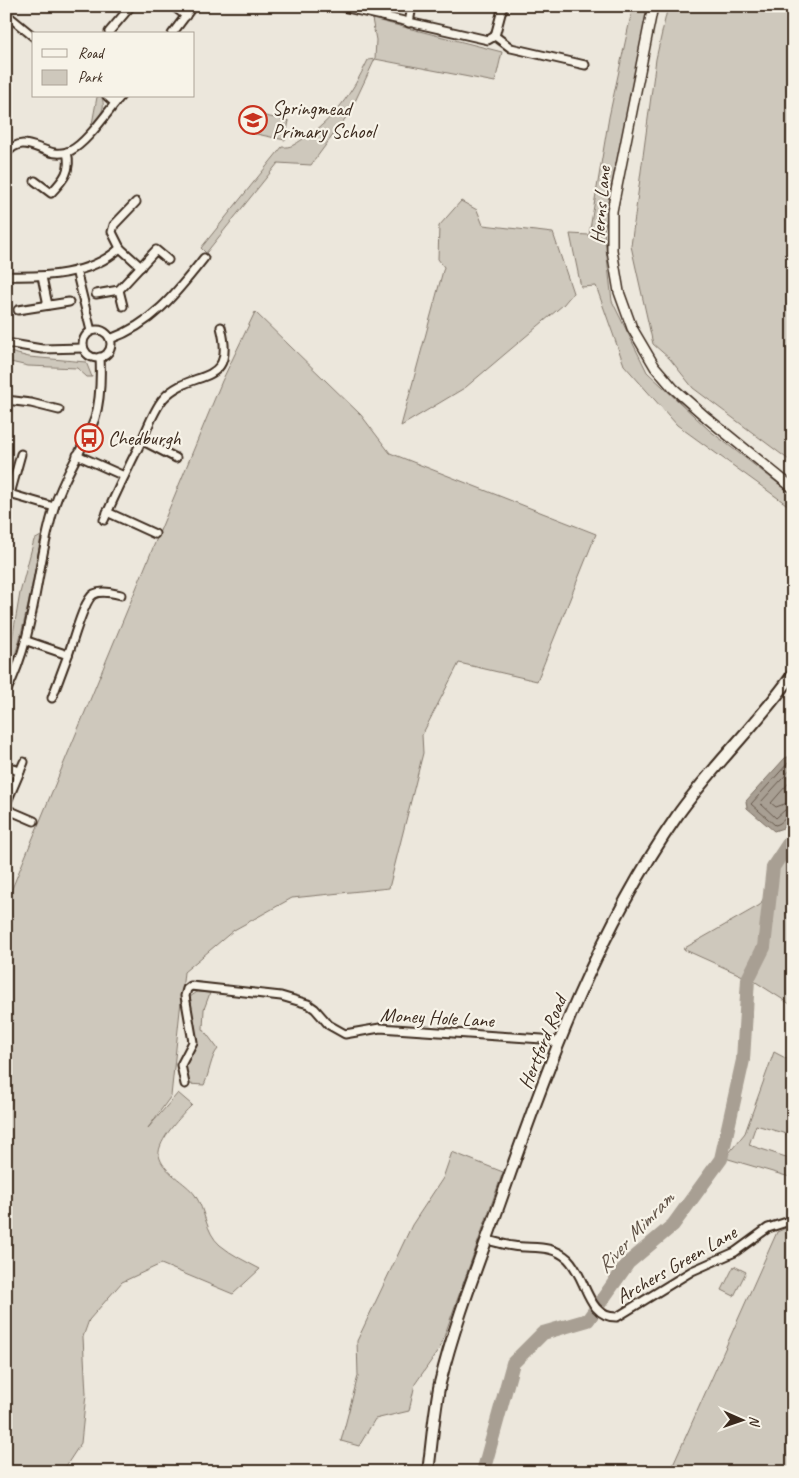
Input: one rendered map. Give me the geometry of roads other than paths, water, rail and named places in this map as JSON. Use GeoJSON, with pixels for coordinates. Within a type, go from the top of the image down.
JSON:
{"type":"FeatureCollection","features":[{"type":"Feature","properties":{"kind":"main road","name":"Hertford Road"},"geometry":{"type":"LineString","coordinates":[[428,1472],[440,1385],[456,1327],[559,1043],[598,955],[633,886],[678,815],[793,674]]}},
{"type":"Feature","properties":{"kind":"street"},"geometry":{"type":"LineString","coordinates":[[109,32],[130,6]]}},
{"type":"Feature","properties":{"kind":"street"},"geometry":{"type":"LineString","coordinates":[[173,6],[186,16]]}},
{"type":"Feature","properties":{"kind":"street"},"geometry":{"type":"LineString","coordinates":[[174,32],[193,6]]}},
{"type":"Feature","properties":{"kind":"street"},"geometry":{"type":"LineString","coordinates":[[338,6],[488,40],[495,36],[503,6]]}},
{"type":"Feature","properties":{"kind":"street"},"geometry":{"type":"LineString","coordinates":[[409,23],[412,6]]}},
{"type":"Feature","properties":{"kind":"street","name":"Herns Lane"},"geometry":{"type":"LineString","coordinates":[[653,6],[612,211],[612,250],[619,292],[632,328],[655,366],[673,388],[793,488]]}},
{"type":"Feature","properties":{"kind":"street"},"geometry":{"type":"LineString","coordinates":[[6,14],[32,35]]}},
{"type":"Feature","properties":{"kind":"street"},"geometry":{"type":"LineString","coordinates":[[495,36],[511,48],[585,64]]}},
{"type":"Feature","properties":{"kind":"street"},"geometry":{"type":"LineString","coordinates":[[109,98],[115,104]]}},
{"type":"Feature","properties":{"kind":"street"},"geometry":{"type":"LineString","coordinates":[[6,154],[14,146],[23,143],[50,154],[67,152],[78,146],[120,98]]}},
{"type":"Feature","properties":{"kind":"street"},"geometry":{"type":"LineString","coordinates":[[35,181],[50,193],[67,174],[69,160],[67,152]]}},
{"type":"Feature","properties":{"kind":"street"},"geometry":{"type":"LineString","coordinates":[[136,202],[113,228],[114,239],[120,248],[141,267]]}},
{"type":"Feature","properties":{"kind":"street"},"geometry":{"type":"LineString","coordinates":[[6,276],[42,277],[76,270],[102,260],[120,248]]}},
{"type":"Feature","properties":{"kind":"street"},"geometry":{"type":"LineString","coordinates":[[96,294],[119,290],[156,250],[168,260]]}},
{"type":"Feature","properties":{"kind":"street"},"geometry":{"type":"LineString","coordinates":[[110,339],[140,325],[160,310],[204,258]]}},
{"type":"Feature","properties":{"kind":"street"},"geometry":{"type":"LineString","coordinates":[[76,270],[91,331]]}},
{"type":"Feature","properties":{"kind":"street"},"geometry":{"type":"LineString","coordinates":[[42,277],[48,304]]}},
{"type":"Feature","properties":{"kind":"street"},"geometry":{"type":"LineString","coordinates":[[119,290],[123,306]]}},
{"type":"Feature","properties":{"kind":"street"},"geometry":{"type":"LineString","coordinates":[[18,310],[69,302]]}},
{"type":"Feature","properties":{"kind":"street"},"geometry":{"type":"LineString","coordinates":[[154,534],[106,516],[141,440],[163,399],[181,385],[214,372],[221,366],[226,351],[222,327]]}},
{"type":"Feature","properties":{"kind":"street"},"geometry":{"type":"LineString","coordinates":[[100,330],[110,339],[108,352],[100,357],[92,357],[84,348],[83,340],[91,331],[100,330]]}},
{"type":"Feature","properties":{"kind":"street"},"geometry":{"type":"LineString","coordinates":[[6,343],[42,349],[84,348]]}},
{"type":"Feature","properties":{"kind":"street"},"geometry":{"type":"LineString","coordinates":[[6,692],[16,673],[27,640],[54,507],[94,418],[100,395],[100,357]]}},
{"type":"Feature","properties":{"kind":"street"},"geometry":{"type":"LineString","coordinates":[[6,400],[31,403],[58,410]]}},
{"type":"Feature","properties":{"kind":"street"},"geometry":{"type":"LineString","coordinates":[[141,440],[176,458]]}},
{"type":"Feature","properties":{"kind":"street"},"geometry":{"type":"LineString","coordinates":[[21,454],[8,493],[54,507]]}},
{"type":"Feature","properties":{"kind":"street"},"geometry":{"type":"LineString","coordinates":[[77,455],[124,476]]}},
{"type":"Feature","properties":{"kind":"street"},"geometry":{"type":"LineString","coordinates":[[52,698],[87,600],[95,594],[105,592],[121,595]]}},
{"type":"Feature","properties":{"kind":"street"},"geometry":{"type":"LineString","coordinates":[[27,640],[68,655]]}},
{"type":"Feature","properties":{"kind":"street"},"geometry":{"type":"LineString","coordinates":[[6,804],[24,762]]}},
{"type":"Feature","properties":{"kind":"street"},"geometry":{"type":"LineString","coordinates":[[6,765],[20,772]]}},
{"type":"Feature","properties":{"kind":"street"},"geometry":{"type":"LineString","coordinates":[[6,809],[34,821]]}},
{"type":"Feature","properties":{"kind":"street","name":"Money Hole Lane"},"geometry":{"type":"LineString","coordinates":[[185,1084],[181,1065],[193,1042],[185,996],[187,989],[191,986],[281,996],[308,1004],[329,1025],[346,1034],[380,1028],[542,1039],[559,1043]]}},
{"type":"Feature","properties":{"kind":"street","name":"Archers Green Lane"},"geometry":{"type":"LineString","coordinates":[[487,1240],[513,1246],[549,1248],[559,1253],[567,1258],[580,1274],[594,1306],[603,1315],[617,1317],[692,1271],[735,1252],[768,1228],[793,1220]]}},
{"type":"Feature","properties":{"kind":"water"},"geometry":{"type":"Polygon","coordinates":[[[793,755],[793,818],[783,828],[774,831],[747,808],[746,801],[785,758],[793,755]]]}},
{"type":"Feature","properties":{"kind":"waterway","name":"River Mimram"},"geometry":{"type":"LineString","coordinates":[[483,1472],[513,1363],[543,1333],[588,1320],[628,1263],[673,1225],[721,1159],[743,1060],[748,979],[764,947],[773,867],[793,837]]}},
{"type":"Feature","properties":{"kind":"place","name":"Springmead Primary School"},"geometry":{"type":"Point","coordinates":[253,120]}},
{"type":"Feature","properties":{"kind":"place","name":"Chedburgh"},"geometry":{"type":"Point","coordinates":[89,438]}}]}
